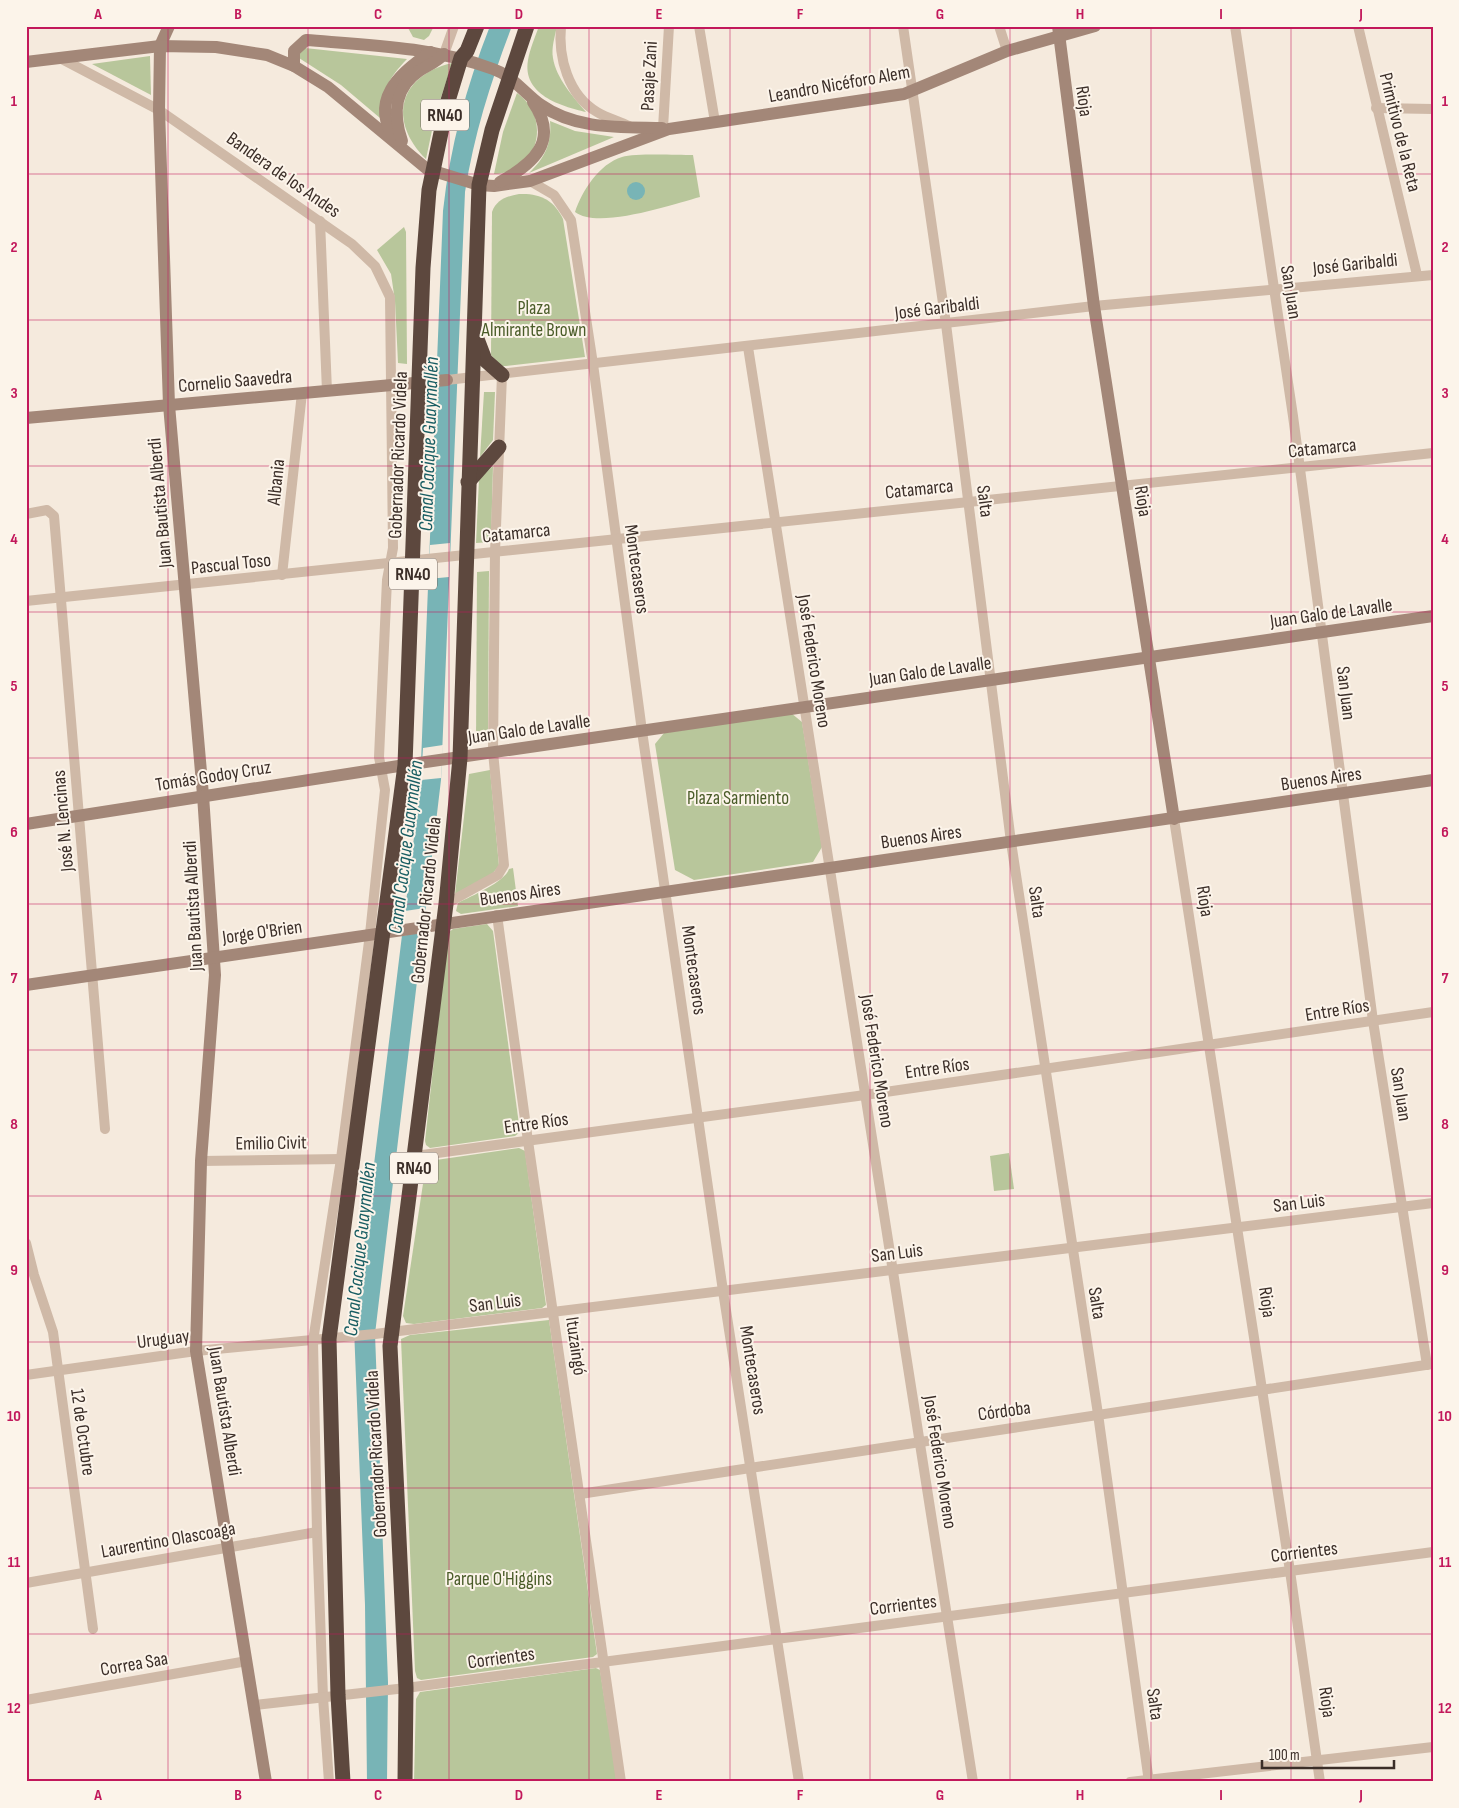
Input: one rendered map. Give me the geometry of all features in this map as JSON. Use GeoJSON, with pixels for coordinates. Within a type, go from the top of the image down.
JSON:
{"type":"FeatureCollection","features":[{"type":"Feature","properties":{"kind":"highway","name":"Gobernador Ricardo Videla"},"geometry":{"type":"LineString","coordinates":[[466,26],[458,48],[480,64]]}},
{"type":"Feature","properties":{"kind":"highway","name":"Gobernador Ricardo Videla"},"geometry":{"type":"LineString","coordinates":[[477,26],[468,51],[480,64]]}},
{"type":"Feature","properties":{"kind":"highway","name":"Gobernador Ricardo Videla"},"geometry":{"type":"LineString","coordinates":[[343,1782],[331,1696],[329,1340],[378,933],[405,765],[413,562],[440,381],[423,268],[463,180],[492,130],[527,26]]}},
{"type":"Feature","properties":{"kind":"highway","name":"Gobernador Ricardo Videla"},"geometry":{"type":"LineString","coordinates":[[405,1782],[406,1688],[390,1360],[446,904],[460,758],[474,328],[463,180],[447,104],[480,64]]}},
{"type":"Feature","properties":{"kind":"highway"},"geometry":{"type":"LineString","coordinates":[[474,328],[485,360],[502,375]]}},
{"type":"Feature","properties":{"kind":"highway"},"geometry":{"type":"LineString","coordinates":[[468,482],[499,447]]}},
{"type":"Feature","properties":{"kind":"street","name":"Juan Bautista Alberdi"},"geometry":{"type":"LineString","coordinates":[[169,26],[160,46],[159,110],[169,405],[204,795],[215,975],[202,1161],[196,1351],[266,1782]]}},
{"type":"Feature","properties":{"kind":"street"},"geometry":{"type":"LineString","coordinates":[[407,155],[397,123],[396,108],[398,96],[411,77],[437,61],[444,54],[454,26]]}},
{"type":"Feature","properties":{"kind":"street","name":"Leandro Nicéforo Alem"},"geometry":{"type":"LineString","coordinates":[[561,26],[560,37],[564,66],[571,82],[585,102],[597,112],[632,127]]}},
{"type":"Feature","properties":{"kind":"street","name":"Pasaje Zani"},"geometry":{"type":"LineString","coordinates":[[666,128],[669,26]]}},
{"type":"Feature","properties":{"kind":"street"},"geometry":{"type":"LineString","coordinates":[[699,26],[715,122]]}},
{"type":"Feature","properties":{"kind":"street","name":"Salta"},"geometry":{"type":"LineString","coordinates":[[903,26],[946,324],[1011,842],[1098,1414],[1149,1781]]}},
{"type":"Feature","properties":{"kind":"street"},"geometry":{"type":"LineString","coordinates":[[999,26],[1007,51]]}},
{"type":"Feature","properties":{"kind":"street","name":"Leandro Nicéforo Alem"},"geometry":{"type":"LineString","coordinates":[[294,66],[292,57],[294,51],[306,40],[444,54],[480,64],[509,76],[549,110],[574,120],[599,126],[666,128],[912,91],[1058,31],[1095,26]]}},
{"type":"Feature","properties":{"kind":"street","name":"San Juan"},"geometry":{"type":"LineString","coordinates":[[1235,26],[1300,466],[1373,1021],[1401,1207],[1430,1364]]}},
{"type":"Feature","properties":{"kind":"street","name":"Primitivo de la Reta"},"geometry":{"type":"LineString","coordinates":[[1358,26],[1376,108],[1418,275]]}},
{"type":"Feature","properties":{"kind":"street","name":"Rioja"},"geometry":{"type":"LineString","coordinates":[[1058,31],[1094,306],[1238,1227],[1320,1782]]}},
{"type":"Feature","properties":{"kind":"street"},"geometry":{"type":"LineString","coordinates":[[26,62],[160,46],[216,46],[257,53],[294,66],[328,87],[407,155],[463,180],[527,167],[537,155],[542,143],[541,116],[525,91]]}},
{"type":"Feature","properties":{"kind":"street"},"geometry":{"type":"LineString","coordinates":[[407,155],[391,134],[386,115],[386,100],[391,87],[402,73],[431,52]]}},
{"type":"Feature","properties":{"kind":"street","name":"Bandera de los Andes"},"geometry":{"type":"LineString","coordinates":[[60,58],[159,110],[320,221],[375,266],[384,280],[390,297],[392,312],[393,548],[389,565],[379,757],[386,790],[378,933],[313,1341],[317,1532],[331,1696],[329,1782]]}},
{"type":"Feature","properties":{"kind":"street"},"geometry":{"type":"LineString","coordinates":[[1376,108],[1433,109]]}},
{"type":"Feature","properties":{"kind":"street","name":"Leandro Nicéforo Alem"},"geometry":{"type":"LineString","coordinates":[[463,180],[530,181],[666,128]]}},
{"type":"Feature","properties":{"kind":"street","name":"Montecaseros"},"geometry":{"type":"LineString","coordinates":[[530,181],[554,195],[570,220],[593,364],[642,731],[723,1291],[752,1467],[799,1782]]}},
{"type":"Feature","properties":{"kind":"street"},"geometry":{"type":"LineString","coordinates":[[320,221],[327,391]]}},
{"type":"Feature","properties":{"kind":"street","name":"José Garibaldi"},"geometry":{"type":"LineString","coordinates":[[440,381],[1094,306],[1433,275]]}},
{"type":"Feature","properties":{"kind":"street","name":"José Federico Moreno"},"geometry":{"type":"LineString","coordinates":[[748,347],[973,1782]]}},
{"type":"Feature","properties":{"kind":"street"},"geometry":{"type":"LineString","coordinates":[[446,904],[491,879],[504,868],[493,752],[495,552],[502,375]]}},
{"type":"Feature","properties":{"kind":"street","name":"Cornelio Saavedra"},"geometry":{"type":"LineString","coordinates":[[26,418],[440,381]]}},
{"type":"Feature","properties":{"kind":"street","name":"Albania"},"geometry":{"type":"LineString","coordinates":[[282,575],[302,393]]}},
{"type":"Feature","properties":{"kind":"street","name":"Catamarca"},"geometry":{"type":"LineString","coordinates":[[439,559],[968,500],[1433,453]]}},
{"type":"Feature","properties":{"kind":"street","name":"José N. Lencinas"},"geometry":{"type":"LineString","coordinates":[[26,514],[47,510],[54,516],[105,1128]]}},
{"type":"Feature","properties":{"kind":"street","name":"Pascual Toso"},"geometry":{"type":"LineString","coordinates":[[26,601],[439,559]]}},
{"type":"Feature","properties":{"kind":"street","name":"Juan Galo de Lavalle"},"geometry":{"type":"LineString","coordinates":[[405,765],[1433,616]]}},
{"type":"Feature","properties":{"kind":"street","name":"Tomás Godoy Cruz"},"geometry":{"type":"LineString","coordinates":[[26,824],[405,765]]}},
{"type":"Feature","properties":{"kind":"street","name":"Buenos Aires"},"geometry":{"type":"LineString","coordinates":[[413,927],[1174,819],[1433,780]]}},
{"type":"Feature","properties":{"kind":"street","name":"Ituzaingó"},"geometry":{"type":"LineString","coordinates":[[498,915],[528,1141],[621,1782]]}},
{"type":"Feature","properties":{"kind":"street","name":"Jorge O'Brien"},"geometry":{"type":"LineString","coordinates":[[26,985],[413,927]]}},
{"type":"Feature","properties":{"kind":"street","name":"Entre Ríos"},"geometry":{"type":"LineString","coordinates":[[415,1156],[1045,1070],[1433,1012]]}},
{"type":"Feature","properties":{"kind":"street","name":"Emilio Civit"},"geometry":{"type":"LineString","coordinates":[[202,1161],[341,1159]]}},
{"type":"Feature","properties":{"kind":"street","name":"San Luis"},"geometry":{"type":"LineString","coordinates":[[370,1335],[1433,1203]]}},
{"type":"Feature","properties":{"kind":"street","name":"12 de Octubre"},"geometry":{"type":"LineString","coordinates":[[26,1243],[53,1332],[93,1630]]}},
{"type":"Feature","properties":{"kind":"street","name":"Uruguay"},"geometry":{"type":"LineString","coordinates":[[26,1375],[196,1351],[370,1335]]}},
{"type":"Feature","properties":{"kind":"street","name":"Córdoba"},"geometry":{"type":"LineString","coordinates":[[580,1494],[920,1440],[1430,1364]]}},
{"type":"Feature","properties":{"kind":"street","name":"Laurentino Olascoaga"},"geometry":{"type":"LineString","coordinates":[[26,1582],[317,1532]]}},
{"type":"Feature","properties":{"kind":"street","name":"Corrientes"},"geometry":{"type":"LineString","coordinates":[[331,1696],[406,1688],[1433,1552]]}},
{"type":"Feature","properties":{"kind":"street","name":"Correa Saa"},"geometry":{"type":"LineString","coordinates":[[26,1700],[247,1661]]}},
{"type":"Feature","properties":{"kind":"street"},"geometry":{"type":"LineString","coordinates":[[255,1705],[331,1696]]}},
{"type":"Feature","properties":{"kind":"street"},"geometry":{"type":"LineString","coordinates":[[1130,1782],[1433,1747]]}},
{"type":"Feature","properties":{"kind":"green space"},"geometry":{"type":"Polygon","coordinates":[[[407,26],[434,26],[429,36],[424,40],[413,37],[407,26]]]}},
{"type":"Feature","properties":{"kind":"green space"},"geometry":{"type":"Polygon","coordinates":[[[539,26],[557,26],[552,50],[555,65],[566,87],[586,112],[545,97],[531,82],[528,72],[528,60],[539,26]]]}},
{"type":"Feature","properties":{"kind":"green space"},"geometry":{"type":"Polygon","coordinates":[[[305,48],[407,59],[387,86],[380,118],[341,85],[299,58],[299,52],[305,48]]]}},
{"type":"Feature","properties":{"kind":"green space"},"geometry":{"type":"Polygon","coordinates":[[[150,56],[151,95],[92,64],[150,56]]]}},
{"type":"Feature","properties":{"kind":"green space"},"geometry":{"type":"Polygon","coordinates":[[[452,63],[435,116],[426,159],[406,130],[403,115],[404,102],[410,89],[420,78],[434,69],[452,63]]]}},
{"type":"Feature","properties":{"kind":"green space"},"geometry":{"type":"Polygon","coordinates":[[[517,93],[528,104],[534,116],[537,129],[536,142],[530,155],[522,164],[509,171],[494,174],[503,132],[517,93]]]}},
{"type":"Feature","properties":{"kind":"green space"},"geometry":{"type":"Polygon","coordinates":[[[550,121],[575,131],[614,137],[529,173],[539,162],[546,150],[550,136],[550,121]]]}},
{"type":"Feature","properties":{"kind":"green space"},"geometry":{"type":"Polygon","coordinates":[[[656,154],[693,155],[700,197],[655,210],[618,217],[586,217],[575,212],[592,179],[606,166],[622,157],[656,154]]]}},
{"type":"Feature","properties":{"kind":"green space","name":"Plaza Almirante Brown"},"geometry":{"type":"Polygon","coordinates":[[[519,194],[540,196],[546,199],[551,202],[563,219],[585,357],[501,366],[491,355],[492,212],[496,204],[502,199],[519,194]]]}},
{"type":"Feature","properties":{"kind":"green space"},"geometry":{"type":"Polygon","coordinates":[[[404,227],[406,232],[407,364],[398,363],[395,301],[391,274],[377,250],[404,227]]]}},
{"type":"Feature","properties":{"kind":"green space"},"geometry":{"type":"Polygon","coordinates":[[[484,392],[495,392],[493,440],[480,457],[484,392]]]}},
{"type":"Feature","properties":{"kind":"green space"},"geometry":{"type":"Polygon","coordinates":[[[493,466],[491,542],[476,543],[479,479],[493,466]]]}},
{"type":"Feature","properties":{"kind":"green space"},"geometry":{"type":"Polygon","coordinates":[[[489,571],[488,740],[476,742],[477,572],[489,571]]]}},
{"type":"Feature","properties":{"kind":"green space","name":"Plaza Sarmiento"},"geometry":{"type":"Polygon","coordinates":[[[791,713],[802,722],[822,847],[813,862],[694,880],[675,870],[655,744],[664,733],[791,713]]]}},
{"type":"Feature","properties":{"kind":"green space"},"geometry":{"type":"Polygon","coordinates":[[[490,770],[499,866],[492,874],[455,894],[469,774],[490,770]]]}},
{"type":"Feature","properties":{"kind":"green space"},"geometry":{"type":"Polygon","coordinates":[[[513,868],[518,906],[461,914],[456,911],[458,903],[495,884],[509,869],[513,868]]]}},
{"type":"Feature","properties":{"kind":"green space"},"geometry":{"type":"Polygon","coordinates":[[[487,924],[493,931],[520,1132],[515,1136],[430,1148],[426,1145],[425,1141],[448,933],[453,929],[487,924]]]}},
{"type":"Feature","properties":{"kind":"green space"},"geometry":{"type":"Polygon","coordinates":[[[519,1148],[525,1151],[546,1305],[542,1308],[414,1324],[406,1323],[403,1316],[426,1164],[436,1160],[519,1148]]]}},
{"type":"Feature","properties":{"kind":"green space"},"geometry":{"type":"Polygon","coordinates":[[[1009,1153],[1014,1189],[994,1191],[990,1156],[1009,1153]]]}},
{"type":"Feature","properties":{"kind":"green space","name":"Parque O'Higgins"},"geometry":{"type":"Polygon","coordinates":[[[549,1320],[597,1654],[593,1657],[421,1680],[417,1678],[415,1671],[401,1339],[410,1335],[549,1320]]]}},
{"type":"Feature","properties":{"kind":"green space"},"geometry":{"type":"Polygon","coordinates":[[[596,1668],[600,1670],[617,1782],[414,1782],[416,1699],[420,1692],[596,1668]]]}},
{"type":"Feature","properties":{"kind":"water"},"geometry":{"type":"Polygon","coordinates":[[[490,26],[512,26],[484,108],[473,149],[465,192],[441,780],[375,1334],[388,1682],[387,1782],[367,1782],[365,1605],[354,1328],[420,788],[443,211],[460,117],[466,94],[490,26]]]}},
{"type":"Feature","properties":{"kind":"water"},"geometry":{"type":"Polygon","coordinates":[[[632,182],[640,182],[645,187],[643,198],[632,200],[627,195],[627,187],[632,182]]]}},
{"type":"Feature","properties":{"kind":"pier"},"geometry":{"type":"Polygon","coordinates":[[[450,543],[449,577],[428,579],[430,545],[450,543]]]}},
{"type":"Feature","properties":{"kind":"pier"},"geometry":{"type":"Polygon","coordinates":[[[443,745],[441,778],[421,780],[423,748],[443,745]]]}},
{"type":"Feature","properties":{"kind":"pier"},"geometry":{"type":"Polygon","coordinates":[[[425,908],[423,932],[402,936],[405,911],[425,908]]]}},
{"type":"Feature","properties":{"kind":"water label","name":"Canal Cacique Guaymallén"},"geometry":{"type":"Point","coordinates":[428,444]}},
{"type":"Feature","properties":{"kind":"water label","name":"Canal Cacique Guaymallén"},"geometry":{"type":"Point","coordinates":[405,847]}},
{"type":"Feature","properties":{"kind":"water label","name":"Canal Cacique Guaymallén"},"geometry":{"type":"Point","coordinates":[359,1249]}}]}
